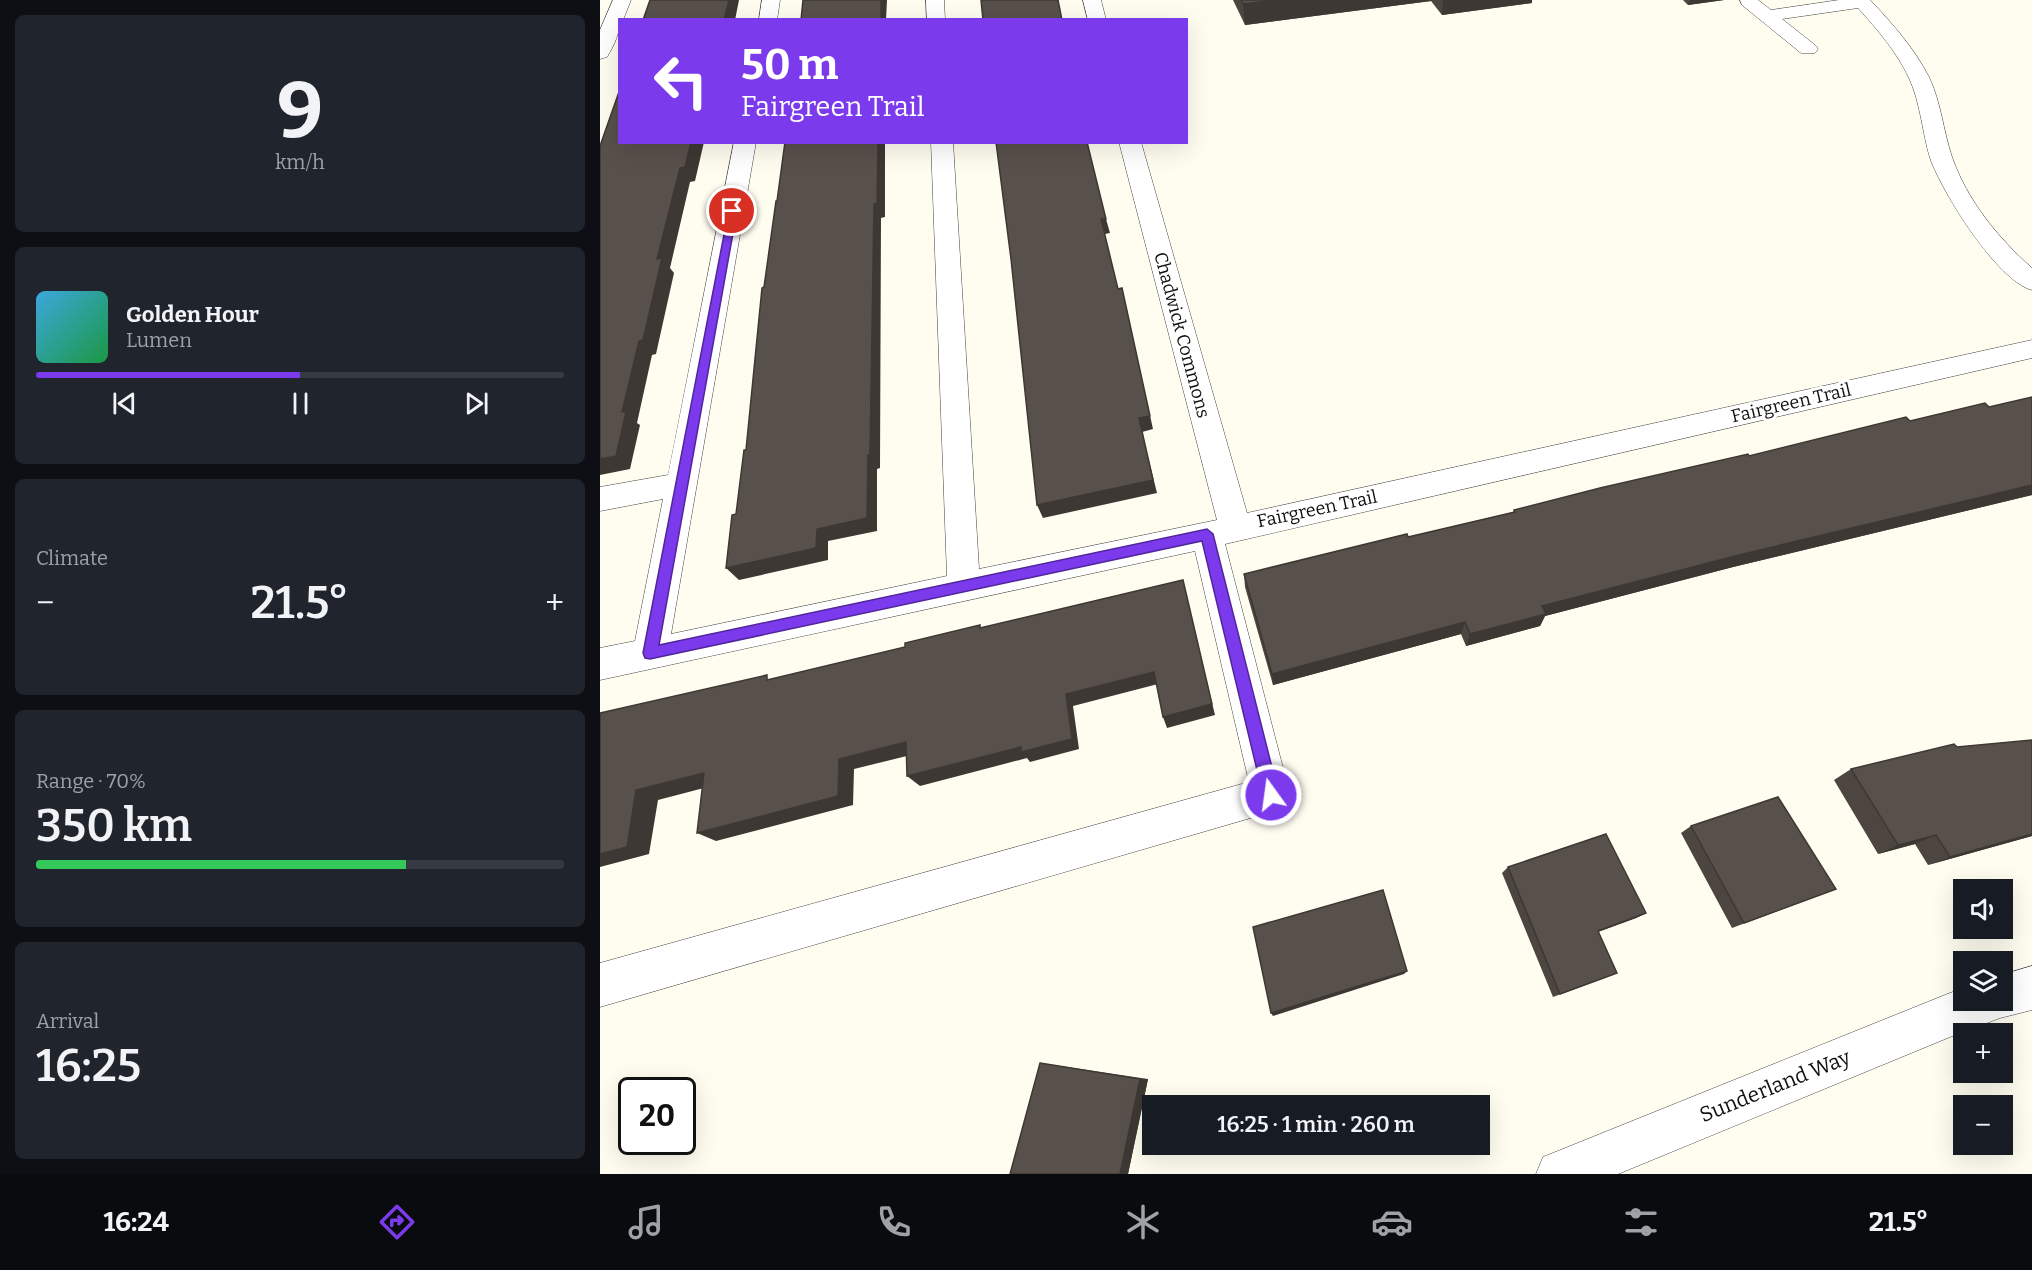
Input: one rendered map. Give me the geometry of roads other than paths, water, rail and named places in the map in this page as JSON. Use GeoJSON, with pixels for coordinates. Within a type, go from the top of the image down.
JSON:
{"type":"FeatureCollection","features":[{"type":"Feature","properties":{"kind":"street"},"geometry":{"type":"LineString","coordinates":[[600,53],[622,0]]}},
{"type":"Feature","properties":{"kind":"street"},"geometry":{"type":"LineString","coordinates":[[768,18],[771,0]]}},
{"type":"Feature","properties":{"kind":"street"},"geometry":{"type":"LineString","coordinates":[[935,0],[936,18]]}},
{"type":"Feature","properties":{"kind":"street"},"geometry":{"type":"LineString","coordinates":[[1092,0],[1096,18]]}},
{"type":"Feature","properties":{"kind":"street"},"geometry":{"type":"LineString","coordinates":[[1748,1],[1808,49]]}},
{"type":"Feature","properties":{"kind":"street"},"geometry":{"type":"LineString","coordinates":[[1767,16],[1861,1],[1901,49],[1924,90],[1941,158],[1970,214],[2017,269],[2032,282]]}},
{"type":"Feature","properties":{"kind":"street"},"geometry":{"type":"LineString","coordinates":[[650,653],[745,144]]}},
{"type":"Feature","properties":{"kind":"street"},"geometry":{"type":"LineString","coordinates":[[942,144],[964,586]]}},
{"type":"Feature","properties":{"kind":"street","name":"Chadwick Commons"},"geometry":{"type":"LineString","coordinates":[[600,985],[1271,795],[1221,531],[1130,144]]}},
{"type":"Feature","properties":{"kind":"street","name":"Fairgreen Trail"},"geometry":{"type":"LineString","coordinates":[[600,664],[1221,531],[2032,348]]}},
{"type":"Feature","properties":{"kind":"street"},"geometry":{"type":"LineString","coordinates":[[600,500],[682,484]]}},
{"type":"Feature","properties":{"kind":"street"},"geometry":{"type":"LineString","coordinates":[[2013,994],[2032,988]]}},
{"type":"Feature","properties":{"kind":"street","name":"Sunderland Way"},"geometry":{"type":"LineString","coordinates":[[1560,1174],[1961,1011]]}}]}
